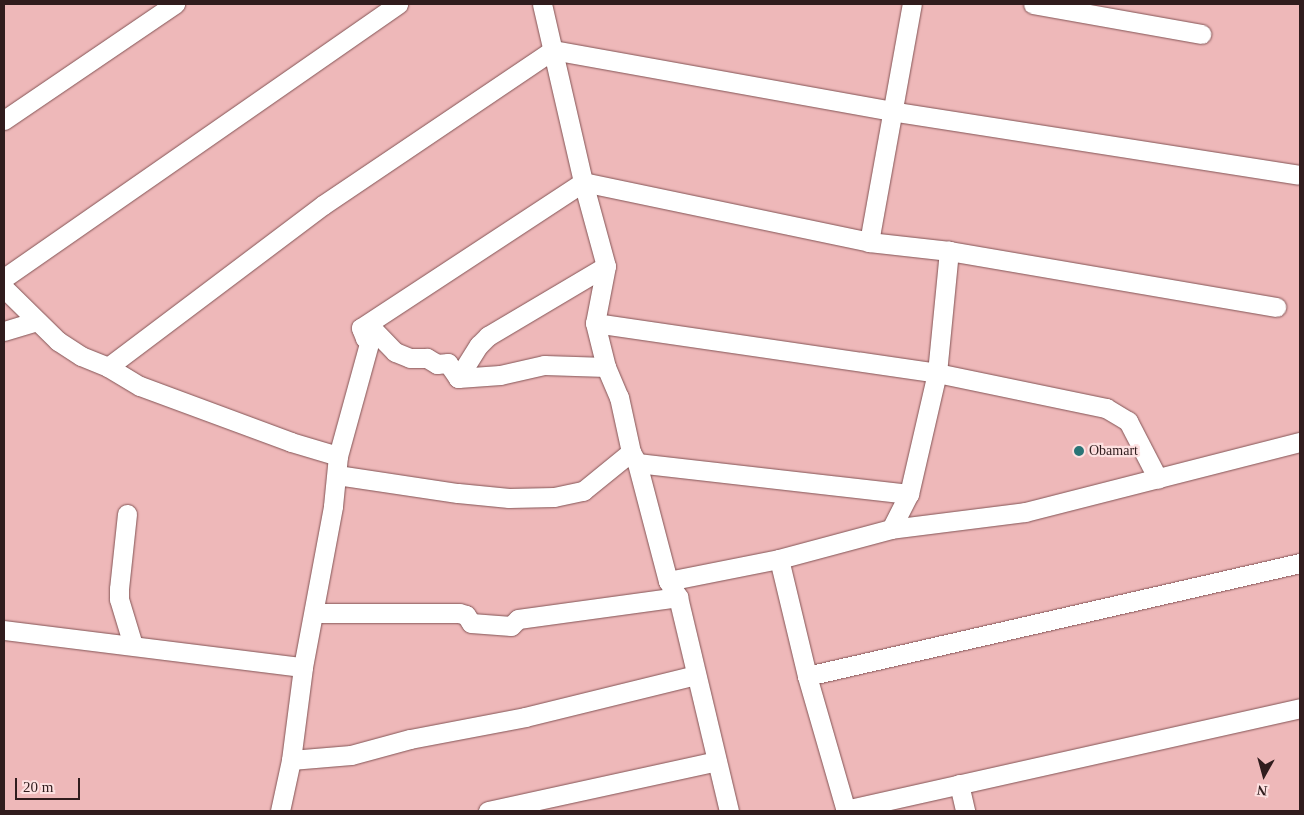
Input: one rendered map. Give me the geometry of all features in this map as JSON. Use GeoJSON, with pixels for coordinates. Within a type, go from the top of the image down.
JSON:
{"type":"FeatureCollection","features":[{"type":"Feature","properties":{"kind":"street"},"geometry":{"type":"LineString","coordinates":[[4,120],[176,4]]}},
{"type":"Feature","properties":{"kind":"street"},"geometry":{"type":"LineString","coordinates":[[4,278],[398,4]]}},
{"type":"Feature","properties":{"kind":"street"},"geometry":{"type":"LineString","coordinates":[[542,4],[583,182],[606,266],[595,323],[606,367],[619,397],[634,458],[673,589],[729,811]]}},
{"type":"Feature","properties":{"kind":"street"},"geometry":{"type":"LineString","coordinates":[[868,242],[912,4]]}},
{"type":"Feature","properties":{"kind":"street"},"geometry":{"type":"LineString","coordinates":[[1034,4],[1201,34]]}},
{"type":"Feature","properties":{"kind":"street"},"geometry":{"type":"LineString","coordinates":[[108,366],[323,205],[553,50],[891,111],[1298,174]]}},
{"type":"Feature","properties":{"kind":"street"},"geometry":{"type":"LineString","coordinates":[[373,329],[365,338],[361,328],[583,182],[868,242],[949,251],[1276,307]]}},
{"type":"Feature","properties":{"kind":"street"},"geometry":{"type":"LineString","coordinates":[[891,529],[909,494],[937,373],[949,251]]}},
{"type":"Feature","properties":{"kind":"street"},"geometry":{"type":"LineString","coordinates":[[458,378],[479,345],[488,336],[606,266]]}},
{"type":"Feature","properties":{"kind":"street"},"geometry":{"type":"LineString","coordinates":[[4,288],[58,341],[81,356],[108,366],[140,386],[338,465],[458,493],[509,498],[554,496],[583,491],[634,458],[909,494]]}},
{"type":"Feature","properties":{"kind":"street"},"geometry":{"type":"LineString","coordinates":[[4,331],[36,320]]}},
{"type":"Feature","properties":{"kind":"street"},"geometry":{"type":"LineString","coordinates":[[595,323],[937,373],[1114,412],[1128,421],[1133,428],[1158,479]]}},
{"type":"Feature","properties":{"kind":"street"},"geometry":{"type":"LineString","coordinates":[[373,329],[396,352],[410,358],[428,358],[437,364],[448,363],[458,378]]}},
{"type":"Feature","properties":{"kind":"street"},"geometry":{"type":"LineString","coordinates":[[280,811],[291,760],[303,667],[314,613],[338,465],[373,329]]}},
{"type":"Feature","properties":{"kind":"street"},"geometry":{"type":"LineString","coordinates":[[458,378],[500,375],[544,365],[606,367]]}},
{"type":"Feature","properties":{"kind":"street"},"geometry":{"type":"LineString","coordinates":[[314,613],[459,613],[466,615],[471,623],[511,626],[518,619],[673,589],[891,529],[1025,512],[1300,442]]}},
{"type":"Feature","properties":{"kind":"street"},"geometry":{"type":"LineString","coordinates":[[128,514],[119,599],[133,645]]}},
{"type":"Feature","properties":{"kind":"street"},"geometry":{"type":"LineString","coordinates":[[779,559],[807,676],[846,810],[1300,708]]}},
{"type":"Feature","properties":{"kind":"street"},"geometry":{"type":"LineString","coordinates":[[807,676],[1300,563]]}},
{"type":"Feature","properties":{"kind":"street"},"geometry":{"type":"LineString","coordinates":[[4,630],[303,667]]}},
{"type":"Feature","properties":{"kind":"street"},"geometry":{"type":"LineString","coordinates":[[291,760],[351,755],[410,739],[525,717],[696,675]]}},
{"type":"Feature","properties":{"kind":"street"},"geometry":{"type":"LineString","coordinates":[[488,811],[717,761]]}},
{"type":"Feature","properties":{"kind":"street"},"geometry":{"type":"LineString","coordinates":[[959,784],[964,811]]}},
{"type":"Feature","properties":{"kind":"place","name":"Obamart"},"geometry":{"type":"Point","coordinates":[1079,451]}}]}
